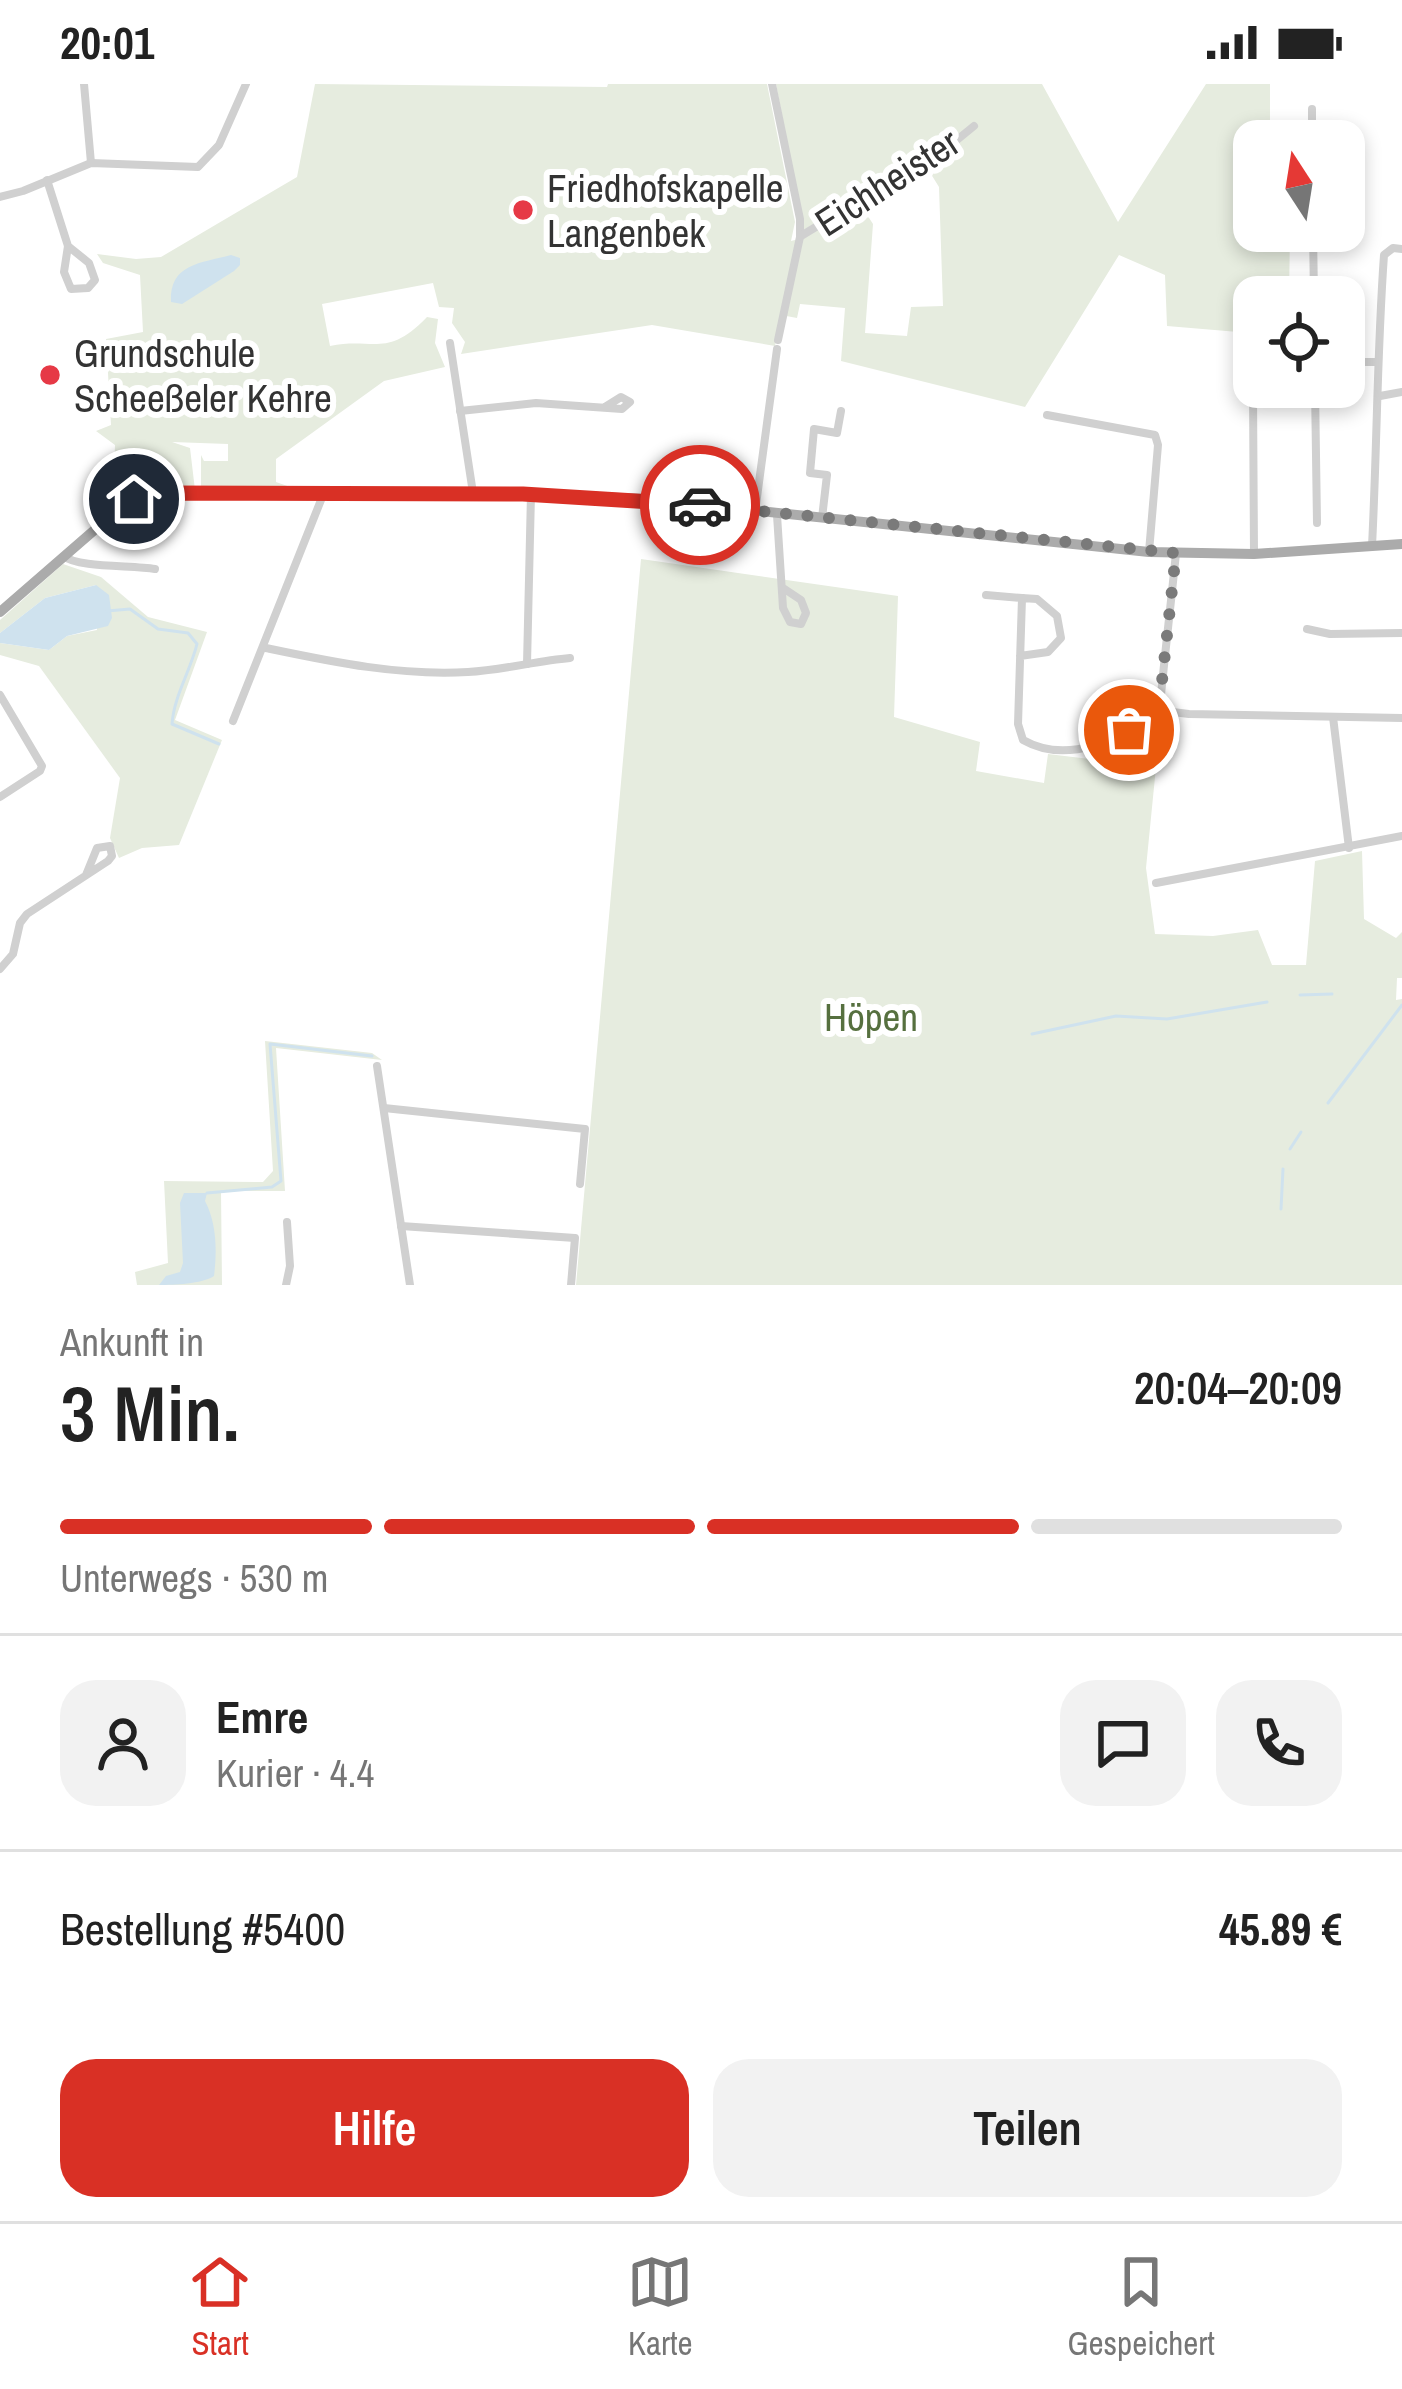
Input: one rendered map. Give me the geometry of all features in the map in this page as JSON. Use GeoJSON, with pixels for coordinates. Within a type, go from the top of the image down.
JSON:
{"type":"FeatureCollection","features":[{"type":"Feature","properties":{"kind":"main road"},"geometry":{"type":"LineString","coordinates":[[0,612],[124,504],[150,494],[473,493],[645,499],[1149,553],[1254,554],[1402,544]]}},
{"type":"Feature","properties":{"kind":"street"},"geometry":{"type":"LineString","coordinates":[[84,84],[91,163]]}},
{"type":"Feature","properties":{"kind":"street"},"geometry":{"type":"LineString","coordinates":[[0,196],[91,163],[184,169],[202,165],[219,145],[246,84]]}},
{"type":"Feature","properties":{"kind":"street"},"geometry":{"type":"LineString","coordinates":[[755,512],[777,345],[800,237],[772,84]]}},
{"type":"Feature","properties":{"kind":"street"},"geometry":{"type":"LineString","coordinates":[[1312,109],[1312,120]]}},
{"type":"Feature","properties":{"kind":"street","name":"Eichheister"},"geometry":{"type":"LineString","coordinates":[[800,237],[974,126]]}},
{"type":"Feature","properties":{"kind":"street"},"geometry":{"type":"LineString","coordinates":[[47,180],[68,246],[64,272],[68,283],[76,290],[88,288],[95,280],[93,269],[68,246]]}},
{"type":"Feature","properties":{"kind":"street"},"geometry":{"type":"LineString","coordinates":[[1372,546],[1384,255],[1393,248],[1402,249]]}},
{"type":"Feature","properties":{"kind":"street"},"geometry":{"type":"LineString","coordinates":[[449,343],[473,493]]}},
{"type":"Feature","properties":{"kind":"street"},"geometry":{"type":"LineString","coordinates":[[1365,362],[1376,362]]}},
{"type":"Feature","properties":{"kind":"street"},"geometry":{"type":"LineString","coordinates":[[1380,396],[1402,392]]}},
{"type":"Feature","properties":{"kind":"street"},"geometry":{"type":"LineString","coordinates":[[460,411],[536,403],[605,407]]}},
{"type":"Feature","properties":{"kind":"street"},"geometry":{"type":"LineString","coordinates":[[1253,408],[1254,554]]}},
{"type":"Feature","properties":{"kind":"street"},"geometry":{"type":"LineString","coordinates":[[1315,408],[1317,523]]}},
{"type":"Feature","properties":{"kind":"street"},"geometry":{"type":"LineString","coordinates":[[822,520],[827,475],[810,473],[814,429],[837,433],[841,411]]}},
{"type":"Feature","properties":{"kind":"street"},"geometry":{"type":"LineString","coordinates":[[1047,415],[1156,436],[1149,553]]}},
{"type":"Feature","properties":{"kind":"street"},"geometry":{"type":"LineString","coordinates":[[527,664],[531,494]]}},
{"type":"Feature","properties":{"kind":"street"},"geometry":{"type":"LineString","coordinates":[[233,721],[266,648],[323,495]]}},
{"type":"Feature","properties":{"kind":"street"},"geometry":{"type":"LineString","coordinates":[[777,514],[783,588],[786,617],[801,624],[806,613],[801,600],[783,588]]}},
{"type":"Feature","properties":{"kind":"street"},"geometry":{"type":"LineString","coordinates":[[1155,762],[1156,710],[1176,553]]}},
{"type":"Feature","properties":{"kind":"street"},"geometry":{"type":"LineString","coordinates":[[64,556],[76,565],[119,563],[155,569]]}},
{"type":"Feature","properties":{"kind":"street"},"geometry":{"type":"LineString","coordinates":[[986,595],[1037,599],[1061,623],[1060,638],[1048,652],[1020,656]]}},
{"type":"Feature","properties":{"kind":"street"},"geometry":{"type":"LineString","coordinates":[[1022,598],[1018,724],[1023,740],[1072,749],[1100,745],[1156,710]]}},
{"type":"Feature","properties":{"kind":"street"},"geometry":{"type":"LineString","coordinates":[[1307,629],[1330,634],[1402,633]]}},
{"type":"Feature","properties":{"kind":"street"},"geometry":{"type":"LineString","coordinates":[[266,648],[362,669],[423,673],[472,672],[570,658]]}},
{"type":"Feature","properties":{"kind":"street"},"geometry":{"type":"LineString","coordinates":[[0,695],[5,711],[42,766],[0,797]]}},
{"type":"Feature","properties":{"kind":"street"},"geometry":{"type":"LineString","coordinates":[[1156,710],[1402,718]]}},
{"type":"Feature","properties":{"kind":"street"},"geometry":{"type":"LineString","coordinates":[[1333,717],[1349,848]]}},
{"type":"Feature","properties":{"kind":"street"},"geometry":{"type":"LineString","coordinates":[[1156,883],[1402,836]]}},
{"type":"Feature","properties":{"kind":"street"},"geometry":{"type":"LineString","coordinates":[[0,968],[13,954],[18,928],[27,914],[86,875]]}},
{"type":"Feature","properties":{"kind":"street"},"geometry":{"type":"LineString","coordinates":[[377,1066],[410,1285]]}},
{"type":"Feature","properties":{"kind":"street"},"geometry":{"type":"LineString","coordinates":[[384,1108],[585,1129],[580,1184]]}},
{"type":"Feature","properties":{"kind":"street"},"geometry":{"type":"LineString","coordinates":[[286,1285],[290,1266],[287,1222]]}},
{"type":"Feature","properties":{"kind":"street"},"geometry":{"type":"LineString","coordinates":[[401,1226],[575,1238],[571,1285]]}},
{"type":"Feature","properties":{"kind":"green space"},"geometry":{"type":"Polygon","coordinates":[[[315,84],[767,84],[795,222],[791,241],[860,204],[873,224],[865,333],[907,336],[911,307],[943,306],[939,187],[921,158],[804,230],[776,84],[1042,84],[1118,222],[1206,84],[1270,84],[1270,120],[1233,120],[1233,252],[1290,252],[1289,276],[1233,276],[1233,332],[1167,326],[1165,275],[1119,255],[1025,407],[841,361],[845,308],[800,304],[797,318],[781,315],[775,346],[652,325],[461,354],[465,342],[452,323],[454,308],[439,307],[433,283],[322,304],[330,346],[390,342],[427,317],[438,319],[435,343],[445,367],[384,381],[276,459],[276,482],[293,488],[201,490],[201,455],[204,461],[228,461],[228,444],[172,442],[190,448],[195,490],[144,494],[113,504],[115,445],[96,431],[111,425],[106,339],[143,332],[140,275],[103,263],[97,254],[161,257],[297,177],[315,84]]]}},
{"type":"Feature","properties":{"kind":"green space","name":"Höpen"},"geometry":{"type":"Polygon","coordinates":[[[641,559],[898,596],[894,717],[980,742],[976,771],[1044,783],[1048,754],[1156,767],[1146,868],[1155,934],[1213,936],[1258,930],[1272,965],[1306,965],[1315,861],[1362,851],[1364,919],[1396,938],[1402,932],[1402,978],[1397,978],[1396,1000],[1402,999],[1402,1285],[576,1285],[641,559]]]}},
{"type":"Feature","properties":{"kind":"green space"},"geometry":{"type":"Polygon","coordinates":[[[63,564],[101,577],[148,617],[207,632],[175,720],[222,740],[179,845],[142,848],[119,858],[110,838],[120,778],[39,666],[0,655],[0,643],[49,650],[67,636],[97,630],[96,585],[45,598],[0,633],[0,620],[63,564]]]}},
{"type":"Feature","properties":{"kind":"green space"},"geometry":{"type":"Polygon","coordinates":[[[265,1041],[372,1053],[382,1060],[276,1048],[285,1191],[221,1191],[222,1285],[137,1285],[135,1272],[168,1263],[164,1181],[263,1182],[273,1171],[265,1041]]]}},
{"type":"Feature","properties":{"kind":"water"},"geometry":{"type":"Polygon","coordinates":[[[231,255],[240,258],[234,271],[182,304],[171,302],[181,273],[198,263],[231,255]]]}},
{"type":"Feature","properties":{"kind":"water"},"geometry":{"type":"Polygon","coordinates":[[[96,585],[109,595],[112,618],[108,626],[67,636],[49,650],[0,643],[0,633],[45,598],[96,585]]]}},
{"type":"Feature","properties":{"kind":"water"},"geometry":{"type":"Polygon","coordinates":[[[184,1193],[207,1193],[215,1238],[214,1276],[159,1285],[166,1276],[180,1272],[183,1263],[180,1203],[184,1193]]]}},
{"type":"Feature","properties":{"kind":"waterway"},"geometry":{"type":"LineString","coordinates":[[107,611],[130,609],[158,629],[188,633],[197,644],[172,724],[219,744]]}},
{"type":"Feature","properties":{"kind":"waterway"},"geometry":{"type":"LineString","coordinates":[[1300,995],[1332,994]]}},
{"type":"Feature","properties":{"kind":"waterway"},"geometry":{"type":"LineString","coordinates":[[1032,1034],[1116,1016],[1167,1019],[1267,1002]]}},
{"type":"Feature","properties":{"kind":"waterway"},"geometry":{"type":"LineString","coordinates":[[1328,1103],[1402,1005]]}},
{"type":"Feature","properties":{"kind":"waterway"},"geometry":{"type":"LineString","coordinates":[[207,1193],[272,1187],[281,1181],[270,1044],[372,1056]]}},
{"type":"Feature","properties":{"kind":"waterway"},"geometry":{"type":"LineString","coordinates":[[1290,1149],[1301,1132]]}},
{"type":"Feature","properties":{"kind":"waterway"},"geometry":{"type":"LineString","coordinates":[[1281,1209],[1283,1169]]}},
{"type":"Feature","properties":{"kind":"way so far"},"geometry":{"type":"LineString","coordinates":[[700,505],[1176,553],[1160,699],[1156,710],[1129,730]]}},
{"type":"Feature","properties":{"kind":"place","name":"Friedhofskapelle Langenbek"},"geometry":{"type":"Point","coordinates":[523,210]}},
{"type":"Feature","properties":{"kind":"place","name":"Grundschule Scheeßeler Kehre"},"geometry":{"type":"Point","coordinates":[50,375]}},
{"type":"Feature","properties":{"kind":"route"},"geometry":{"type":"LineString","coordinates":[[134,499],[160,493],[473,493],[700,505]]}}]}
